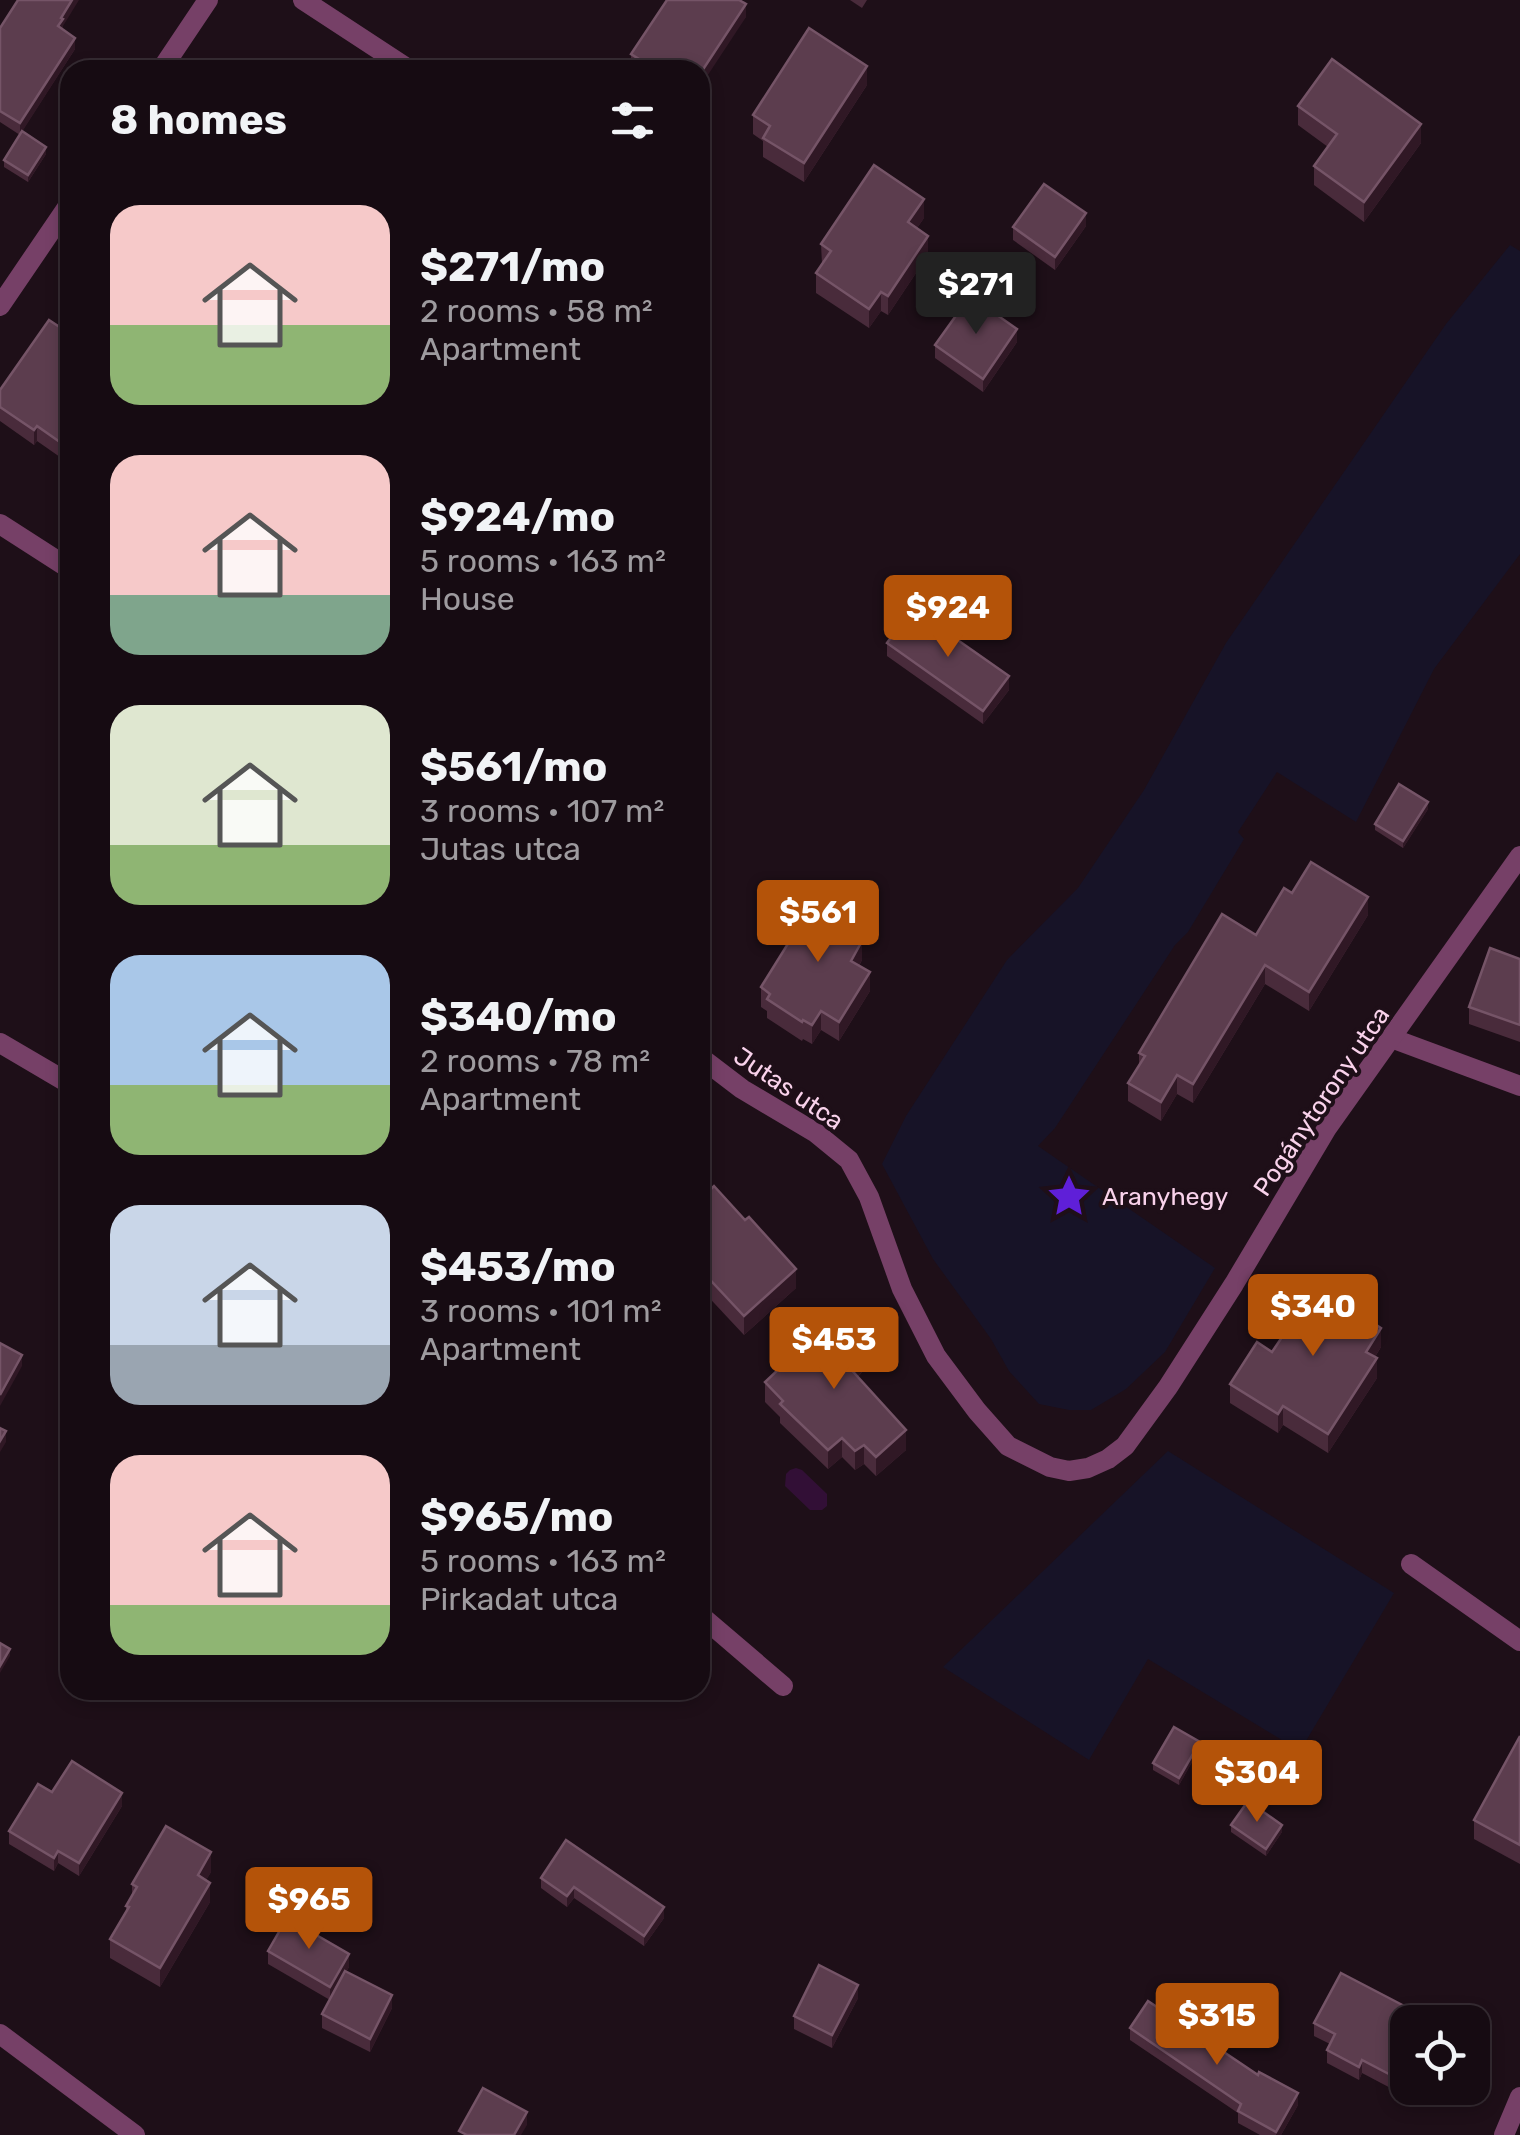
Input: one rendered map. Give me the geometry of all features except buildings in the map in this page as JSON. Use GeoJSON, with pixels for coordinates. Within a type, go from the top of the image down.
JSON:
{"type":"FeatureCollection","features":[{"type":"Feature","properties":{"kind":"street"},"geometry":{"type":"LineString","coordinates":[[168,60],[208,0]]}},
{"type":"Feature","properties":{"kind":"street"},"geometry":{"type":"LineString","coordinates":[[303,0],[395,60]]}},
{"type":"Feature","properties":{"kind":"street"},"geometry":{"type":"LineString","coordinates":[[0,306],[60,218]]}},
{"type":"Feature","properties":{"kind":"street"},"geometry":{"type":"LineString","coordinates":[[0,524],[60,563]]}},
{"type":"Feature","properties":{"kind":"street","name":"Pogánytorony utca"},"geometry":{"type":"LineString","coordinates":[[850,1160],[869,1197],[902,1288],[936,1356],[977,1411],[1008,1446],[1028,1458],[1050,1467],[1088,1468],[1125,1446],[1168,1387],[1327,1128],[1520,856]]}},
{"type":"Feature","properties":{"kind":"street"},"geometry":{"type":"LineString","coordinates":[[1391,1038],[1520,1086]]}},
{"type":"Feature","properties":{"kind":"street"},"geometry":{"type":"LineString","coordinates":[[0,1043],[60,1078]]}},
{"type":"Feature","properties":{"kind":"street","name":"Jutas utca"},"geometry":{"type":"LineString","coordinates":[[710,1065],[816,1133],[850,1160]]}},
{"type":"Feature","properties":{"kind":"street"},"geometry":{"type":"LineString","coordinates":[[1411,1564],[1520,1641]]}},
{"type":"Feature","properties":{"kind":"street"},"geometry":{"type":"LineString","coordinates":[[710,1624],[783,1686]]}},
{"type":"Feature","properties":{"kind":"street"},"geometry":{"type":"LineString","coordinates":[[0,2034],[135,2135]]}},
{"type":"Feature","properties":{"kind":"street"},"geometry":{"type":"LineString","coordinates":[[1504,2135],[1520,2097]]}},
{"type":"Feature","properties":{"kind":"shaded area"},"geometry":{"type":"Polygon","coordinates":[[[1510,245],[1520,251],[1520,554],[1434,669],[1356,822],[1277,772],[1238,832],[1244,839],[1188,932],[1175,945],[1055,1128],[1038,1146],[1215,1268],[1165,1352],[1126,1389],[1091,1410],[1039,1404],[1009,1371],[991,1339],[933,1259],[882,1164],[906,1116],[1007,960],[1078,888],[1144,790],[1226,643],[1446,324],[1510,245]]]}},
{"type":"Feature","properties":{"kind":"shaded area"},"geometry":{"type":"Polygon","coordinates":[[[1168,1451],[1394,1593],[1300,1751],[1148,1659],[1089,1760],[943,1667],[1168,1451]]]}},
{"type":"Feature","properties":{"kind":"shaded area"},"geometry":{"type":"Polygon","coordinates":[[[796,1468],[827,1494],[827,1506],[822,1510],[810,1510],[785,1486],[786,1474],[796,1468]]]}},
{"type":"Feature","properties":{"kind":"place","name":"Aranyhegy"},"geometry":{"type":"Point","coordinates":[1069,1196]}}]}
